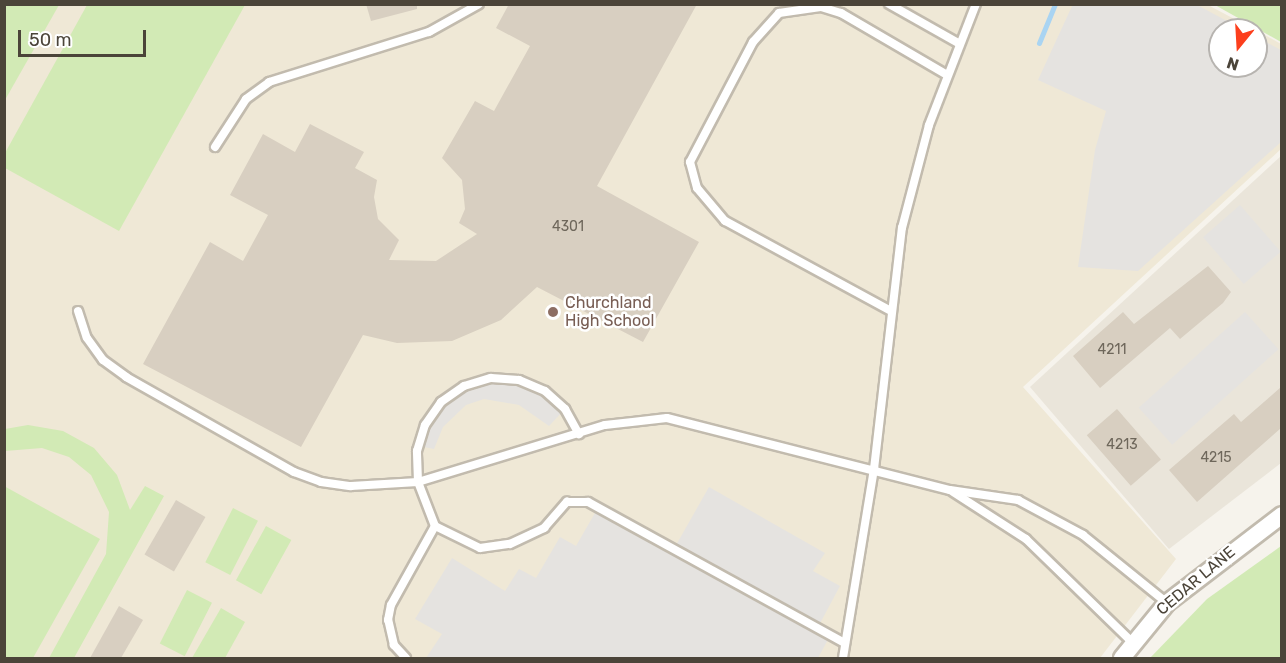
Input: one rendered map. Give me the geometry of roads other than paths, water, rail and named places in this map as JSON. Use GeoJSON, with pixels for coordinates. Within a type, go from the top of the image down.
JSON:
{"type":"FeatureCollection","features":[{"type":"Feature","properties":{"kind":"street","name":"CEDAR LANE"},"geometry":{"type":"LineString","coordinates":[[1122,658],[1132,642],[1167,603],[1281,515]]}},
{"type":"Feature","properties":{"kind":"lane"},"geometry":{"type":"LineString","coordinates":[[215,147],[246,99],[269,82],[429,32],[478,4]]}},
{"type":"Feature","properties":{"kind":"lane"},"geometry":{"type":"LineString","coordinates":[[890,4],[960,44]]}},
{"type":"Feature","properties":{"kind":"lane"},"geometry":{"type":"LineString","coordinates":[[843,658],[874,469],[891,311],[909,195],[947,75],[976,4]]}},
{"type":"Feature","properties":{"kind":"lane"},"geometry":{"type":"LineString","coordinates":[[891,311],[725,220],[697,188],[690,162],[753,42],[779,13],[820,7],[841,13],[947,75]]}},
{"type":"Feature","properties":{"kind":"lane"},"geometry":{"type":"LineString","coordinates":[[78,311],[87,338],[103,360],[294,472],[351,486],[418,482],[604,425],[667,418],[950,490],[1018,500],[1083,535],[1167,603]]}},
{"type":"Feature","properties":{"kind":"lane"},"geometry":{"type":"LineString","coordinates":[[579,434],[566,410],[536,387],[519,380],[491,378],[464,386],[441,402],[425,425],[417,451],[418,482],[435,526],[480,548],[510,544],[544,528],[567,502],[588,502],[846,642]]}},
{"type":"Feature","properties":{"kind":"lane"},"geometry":{"type":"LineString","coordinates":[[950,490],[1026,538],[1132,642]]}},
{"type":"Feature","properties":{"kind":"lane"},"geometry":{"type":"LineString","coordinates":[[406,658],[389,633],[391,605],[435,526]]}},
{"type":"Feature","properties":{"kind":"waterway"},"geometry":{"type":"LineString","coordinates":[[1039,43],[1055,4]]}},
{"type":"Feature","properties":{"kind":"place","name":"Churchland High School"},"geometry":{"type":"Point","coordinates":[553,312]}}]}
